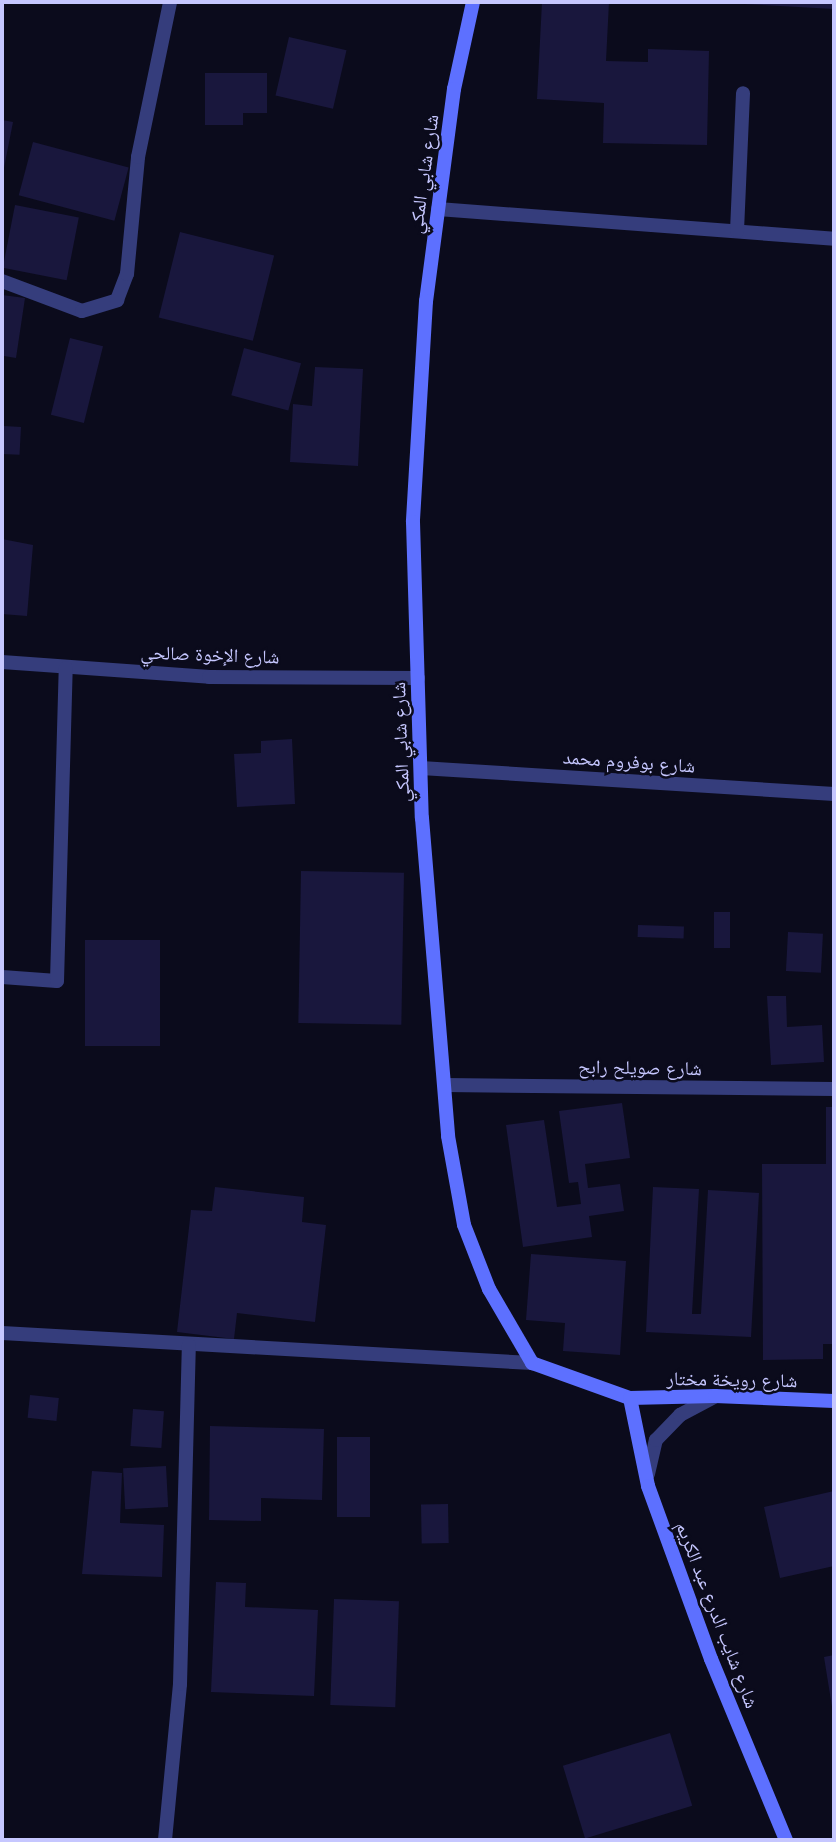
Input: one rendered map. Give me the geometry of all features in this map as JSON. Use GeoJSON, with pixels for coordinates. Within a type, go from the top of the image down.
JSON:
{"type":"FeatureCollection","features":[{"type":"Feature","properties":{"kind":"main road","name":"شارع شابي المكي"},"geometry":{"type":"LineString","coordinates":[[473,2],[454,89],[426,302],[414,522],[421,768],[447,1136],[464,1225],[489,1289],[532,1363]]}},
{"type":"Feature","properties":{"kind":"main road"},"geometry":{"type":"LineString","coordinates":[[532,1363],[630,1398]]}},
{"type":"Feature","properties":{"kind":"main road","name":"شارع رويخة مختار"},"geometry":{"type":"LineString","coordinates":[[630,1398],[715,1396],[834,1401]]}},
{"type":"Feature","properties":{"kind":"main road","name":"شارع شايب الدرع عبد الكريم"},"geometry":{"type":"LineString","coordinates":[[630,1398],[648,1486],[711,1659],[786,1840]]}},
{"type":"Feature","properties":{"kind":"street"},"geometry":{"type":"LineString","coordinates":[[2,281],[82,311],[117,300],[127,274],[138,157],[170,2]]}},
{"type":"Feature","properties":{"kind":"street"},"geometry":{"type":"LineString","coordinates":[[737,231],[743,93]]}},
{"type":"Feature","properties":{"kind":"street"},"geometry":{"type":"LineString","coordinates":[[438,209],[834,239]]}},
{"type":"Feature","properties":{"kind":"street","name":"شارع الإخوة صالحي"},"geometry":{"type":"LineString","coordinates":[[2,662],[209,677],[418,678]]}},
{"type":"Feature","properties":{"kind":"street"},"geometry":{"type":"LineString","coordinates":[[2,976],[57,981],[66,668]]}},
{"type":"Feature","properties":{"kind":"street","name":"شارع بوفروم محمد"},"geometry":{"type":"LineString","coordinates":[[421,768],[834,794]]}},
{"type":"Feature","properties":{"kind":"street","name":"شارع صويلح رابح"},"geometry":{"type":"LineString","coordinates":[[445,1085],[834,1089]]}},
{"type":"Feature","properties":{"kind":"street"},"geometry":{"type":"LineString","coordinates":[[2,1333],[532,1363]]}},
{"type":"Feature","properties":{"kind":"street"},"geometry":{"type":"LineString","coordinates":[[165,1840],[180,1684],[189,1345]]}},
{"type":"Feature","properties":{"kind":"street"},"geometry":{"type":"LineString","coordinates":[[648,1486],[648,1463],[656,1440],[680,1415],[715,1396]]}},
{"type":"Feature","properties":{"kind":"building"},"geometry":{"type":"Polygon","coordinates":[[[542,2],[609,2],[606,61],[648,62],[648,49],[709,51],[707,145],[603,143],[604,103],[537,99],[542,2]]]}},
{"type":"Feature","properties":{"kind":"building"},"geometry":{"type":"Polygon","coordinates":[[[834,2],[834,9],[744,4],[834,2]]]}},
{"type":"Feature","properties":{"kind":"building"},"geometry":{"type":"Polygon","coordinates":[[[289,37],[346,50],[333,109],[276,95],[289,37]]]}},
{"type":"Feature","properties":{"kind":"building"},"geometry":{"type":"Polygon","coordinates":[[[205,73],[267,73],[267,113],[243,113],[243,125],[205,125],[205,73]]]}},
{"type":"Feature","properties":{"kind":"building"},"geometry":{"type":"Polygon","coordinates":[[[2,120],[13,122],[3,173],[2,173],[2,120]]]}},
{"type":"Feature","properties":{"kind":"building"},"geometry":{"type":"Polygon","coordinates":[[[33,142],[129,168],[114,221],[19,195],[33,142]]]}},
{"type":"Feature","properties":{"kind":"building"},"geometry":{"type":"Polygon","coordinates":[[[15,205],[79,217],[67,280],[3,268],[15,205]]]}},
{"type":"Feature","properties":{"kind":"building"},"geometry":{"type":"Polygon","coordinates":[[[180,232],[274,255],[253,341],[159,317],[180,232]]]}},
{"type":"Feature","properties":{"kind":"building"},"geometry":{"type":"Polygon","coordinates":[[[2,295],[25,298],[16,358],[4,356],[3,361],[2,295]]]}},
{"type":"Feature","properties":{"kind":"building"},"geometry":{"type":"Polygon","coordinates":[[[70,338],[103,346],[84,423],[51,415],[70,338]]]}},
{"type":"Feature","properties":{"kind":"building"},"geometry":{"type":"Polygon","coordinates":[[[244,348],[301,363],[288,411],[231,395],[244,348]]]}},
{"type":"Feature","properties":{"kind":"building"},"geometry":{"type":"Polygon","coordinates":[[[315,367],[363,369],[358,466],[290,462],[293,404],[312,406],[315,367]]]}},
{"type":"Feature","properties":{"kind":"building"},"geometry":{"type":"Polygon","coordinates":[[[4,426],[21,427],[20,455],[3,454],[4,426]]]}},
{"type":"Feature","properties":{"kind":"building"},"geometry":{"type":"Polygon","coordinates":[[[2,539],[33,545],[27,616],[2,614],[2,539]]]}},
{"type":"Feature","properties":{"kind":"building"},"geometry":{"type":"Polygon","coordinates":[[[292,739],[295,804],[237,807],[234,754],[261,753],[261,741],[292,739]]]}},
{"type":"Feature","properties":{"kind":"building"},"geometry":{"type":"Polygon","coordinates":[[[301,871],[404,873],[401,1025],[298,1023],[301,871]]]}},
{"type":"Feature","properties":{"kind":"building"},"geometry":{"type":"Polygon","coordinates":[[[714,912],[730,912],[730,948],[714,948],[714,912]]]}},
{"type":"Feature","properties":{"kind":"building"},"geometry":{"type":"Polygon","coordinates":[[[638,925],[684,927],[684,939],[638,937],[638,925]]]}},
{"type":"Feature","properties":{"kind":"building"},"geometry":{"type":"Polygon","coordinates":[[[788,932],[823,934],[821,973],[786,971],[788,932]]]}},
{"type":"Feature","properties":{"kind":"building"},"geometry":{"type":"Polygon","coordinates":[[[85,940],[160,940],[160,1046],[85,1046],[85,940]]]}},
{"type":"Feature","properties":{"kind":"building"},"geometry":{"type":"Polygon","coordinates":[[[767,996],[786,996],[787,1027],[822,1025],[824,1062],[771,1065],[767,996]]]}},
{"type":"Feature","properties":{"kind":"building"},"geometry":{"type":"Polygon","coordinates":[[[622,1103],[630,1158],[585,1164],[588,1188],[620,1184],[624,1211],[589,1216],[592,1237],[523,1247],[506,1125],[544,1120],[557,1207],[581,1204],[578,1182],[569,1183],[559,1111],[622,1103]]]}},
{"type":"Feature","properties":{"kind":"building"},"geometry":{"type":"Polygon","coordinates":[[[826,1107],[834,1107],[834,1344],[823,1344],[823,1359],[763,1360],[762,1164],[826,1164],[826,1107]]]}},
{"type":"Feature","properties":{"kind":"building"},"geometry":{"type":"Polygon","coordinates":[[[215,1187],[304,1197],[302,1222],[326,1225],[315,1322],[237,1313],[234,1339],[177,1332],[191,1210],[212,1211],[215,1187]]]}},
{"type":"Feature","properties":{"kind":"building"},"geometry":{"type":"Polygon","coordinates":[[[653,1187],[699,1189],[692,1314],[701,1314],[708,1190],[759,1193],[751,1337],[646,1332],[653,1187]]]}},
{"type":"Feature","properties":{"kind":"building"},"geometry":{"type":"Polygon","coordinates":[[[531,1254],[626,1261],[620,1355],[563,1351],[565,1323],[526,1320],[531,1254]]]}},
{"type":"Feature","properties":{"kind":"building"},"geometry":{"type":"Polygon","coordinates":[[[30,1395],[59,1398],[56,1421],[28,1418],[30,1395]]]}},
{"type":"Feature","properties":{"kind":"building"},"geometry":{"type":"Polygon","coordinates":[[[133,1409],[164,1411],[161,1448],[130,1446],[133,1409]]]}},
{"type":"Feature","properties":{"kind":"building"},"geometry":{"type":"Polygon","coordinates":[[[210,1426],[324,1429],[322,1500],[261,1498],[261,1521],[209,1520],[210,1426]]]}},
{"type":"Feature","properties":{"kind":"building"},"geometry":{"type":"Polygon","coordinates":[[[337,1437],[370,1437],[370,1517],[337,1517],[337,1437]]]}},
{"type":"Feature","properties":{"kind":"building"},"geometry":{"type":"Polygon","coordinates":[[[166,1466],[168,1507],[125,1509],[123,1468],[166,1466]]]}},
{"type":"Feature","properties":{"kind":"building"},"geometry":{"type":"Polygon","coordinates":[[[92,1471],[122,1473],[120,1523],[164,1525],[162,1577],[82,1574],[92,1471]]]}},
{"type":"Feature","properties":{"kind":"building"},"geometry":{"type":"Polygon","coordinates":[[[834,1491],[834,1566],[780,1578],[764,1507],[834,1491]]]}},
{"type":"Feature","properties":{"kind":"building"},"geometry":{"type":"Polygon","coordinates":[[[421,1504],[448,1504],[449,1543],[422,1543],[421,1504]]]}},
{"type":"Feature","properties":{"kind":"building"},"geometry":{"type":"Polygon","coordinates":[[[216,1582],[246,1583],[245,1607],[318,1610],[314,1696],[211,1692],[216,1582]]]}},
{"type":"Feature","properties":{"kind":"building"},"geometry":{"type":"Polygon","coordinates":[[[334,1599],[399,1601],[395,1707],[330,1705],[334,1599]]]}},
{"type":"Feature","properties":{"kind":"building"},"geometry":{"type":"Polygon","coordinates":[[[834,1655],[834,1713],[833,1713],[824,1657],[834,1655]]]}},
{"type":"Feature","properties":{"kind":"building"},"geometry":{"type":"Polygon","coordinates":[[[670,1733],[692,1806],[585,1838],[563,1766],[670,1733]]]}}]}
